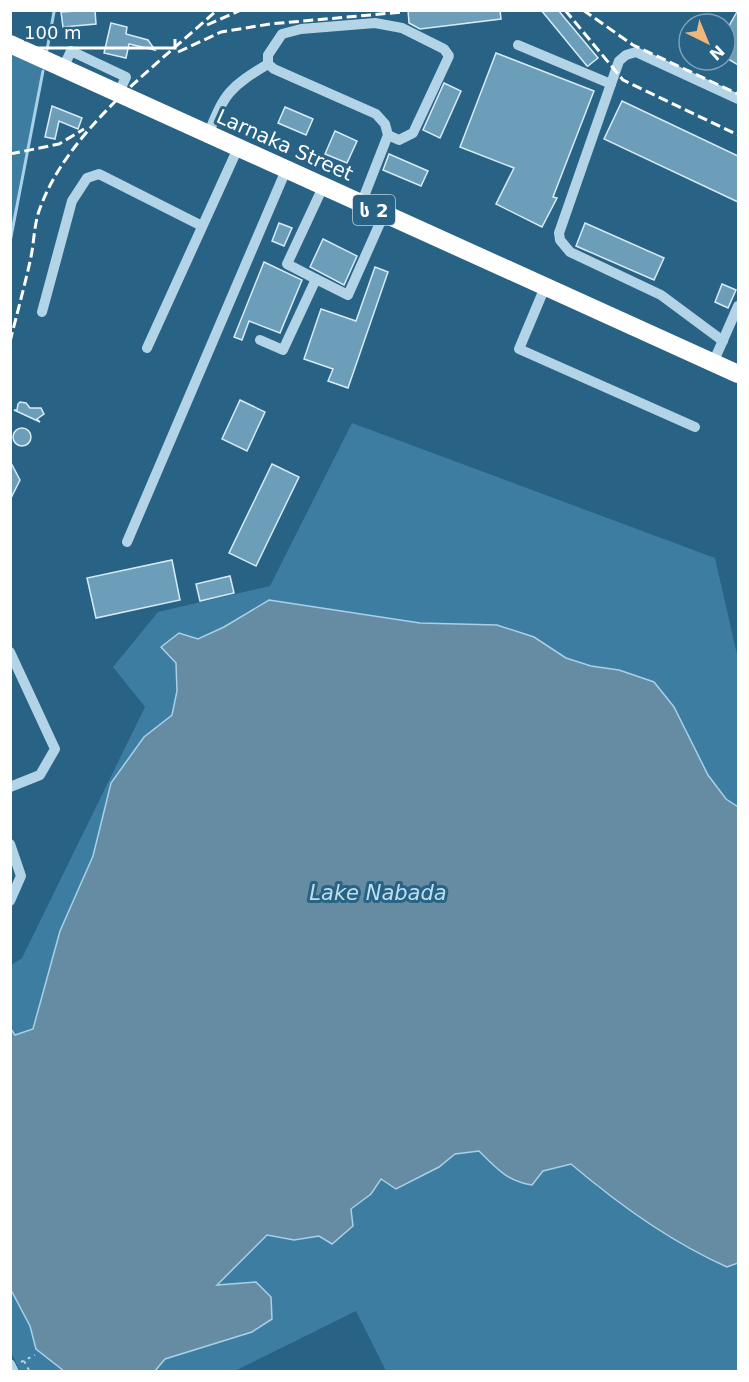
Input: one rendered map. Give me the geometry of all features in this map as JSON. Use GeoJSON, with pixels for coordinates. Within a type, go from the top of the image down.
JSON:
{"type":"FeatureCollection","features":[{"type":"Feature","properties":{"kind":"highway","name":"Larnaka Street"},"geometry":{"type":"LineString","coordinates":[[11,48],[63,69],[738,374]]}},
{"type":"Feature","properties":{"kind":"lane"},"geometry":{"type":"LineString","coordinates":[[268,64],[268,55],[282,34],[301,29],[375,23],[402,28],[444,49],[449,56],[413,133],[399,140],[388,135]]}},
{"type":"Feature","properties":{"kind":"lane"},"geometry":{"type":"LineString","coordinates":[[518,45],[611,84]]}},
{"type":"Feature","properties":{"kind":"lane"},"geometry":{"type":"LineString","coordinates":[[723,341],[661,295],[570,252],[560,240],[559,233],[619,61],[626,55],[636,52],[738,99]]}},
{"type":"Feature","properties":{"kind":"lane"},"geometry":{"type":"LineString","coordinates":[[208,135],[225,97],[238,82],[268,64]]}},
{"type":"Feature","properties":{"kind":"lane"},"geometry":{"type":"LineString","coordinates":[[268,64],[274,69],[376,114],[386,124],[388,135],[361,204]]}},
{"type":"Feature","properties":{"kind":"lane"},"geometry":{"type":"LineString","coordinates":[[147,348],[238,148]]}},
{"type":"Feature","properties":{"kind":"lane"},"geometry":{"type":"LineString","coordinates":[[127,542],[286,170]]}},
{"type":"Feature","properties":{"kind":"lane"},"geometry":{"type":"LineString","coordinates":[[42,312],[72,201],[87,178],[99,174],[202,226]]}},
{"type":"Feature","properties":{"kind":"lane"},"geometry":{"type":"LineString","coordinates":[[323,187],[287,264],[348,295],[384,214]]}},
{"type":"Feature","properties":{"kind":"lane"},"geometry":{"type":"LineString","coordinates":[[260,340],[283,350],[315,279]]}},
{"type":"Feature","properties":{"kind":"lane"},"geometry":{"type":"LineString","coordinates":[[545,287],[519,349],[696,427]]}},
{"type":"Feature","properties":{"kind":"lane"},"geometry":{"type":"LineString","coordinates":[[713,363],[738,306]]}},
{"type":"Feature","properties":{"kind":"lane"},"geometry":{"type":"LineString","coordinates":[[10,652],[55,749],[40,775],[10,787]]}},
{"type":"Feature","properties":{"kind":"lane"},"geometry":{"type":"LineString","coordinates":[[10,844],[21,876],[10,901]]}},
{"type":"Feature","properties":{"kind":"lane"},"geometry":{"type":"LineString","coordinates":[[10,881],[21,876]]}},
{"type":"Feature","properties":{"kind":"path"},"geometry":{"type":"LineString","coordinates":[[12,1367],[35,1356]]}},
{"type":"Feature","properties":{"kind":"path"},"geometry":{"type":"LineString","coordinates":[[24,1360],[30,1371]]}},
{"type":"Feature","properties":{"kind":"shaded area"},"geometry":{"type":"Polygon","coordinates":[[[11,49],[41,64],[42,76],[11,242],[11,49]]]}},
{"type":"Feature","properties":{"kind":"shaded area"},"geometry":{"type":"Polygon","coordinates":[[[352,423],[715,558],[738,659],[738,807],[726,799],[708,775],[674,707],[619,670],[591,666],[566,658],[534,637],[497,625],[420,623],[268,600],[224,627],[198,639],[176,663],[177,691],[172,715],[144,737],[111,783],[93,856],[60,931],[33,1029],[15,1035],[11,1029],[10,966],[22,958],[145,707],[113,667],[158,612],[270,586],[352,423]]]}},
{"type":"Feature","properties":{"kind":"shaded area"},"geometry":{"type":"Polygon","coordinates":[[[479,1151],[502,1173],[516,1181],[532,1185],[543,1171],[571,1164],[601,1190],[727,1267],[738,1263],[738,1371],[386,1371],[356,1311],[235,1371],[155,1372],[165,1359],[256,1282],[216,1286],[267,1235],[294,1240],[319,1236],[371,1194],[381,1179],[397,1189],[439,1167],[455,1154],[479,1151]]]}},
{"type":"Feature","properties":{"kind":"shaded area"},"geometry":{"type":"Polygon","coordinates":[[[10,1290],[30,1326],[36,1349],[64,1371],[20,1371],[11,1352],[10,1290]]]}},
{"type":"Feature","properties":{"kind":"water","name":"Lake Nabada"},"geometry":{"type":"Polygon","coordinates":[[[269,600],[420,623],[497,625],[534,637],[566,658],[591,666],[619,670],[654,682],[674,707],[708,775],[726,799],[738,807],[738,1263],[727,1267],[665,1234],[626,1208],[571,1164],[543,1171],[532,1185],[509,1177],[497,1169],[479,1151],[455,1154],[439,1167],[396,1189],[381,1179],[371,1194],[351,1209],[353,1226],[332,1244],[319,1236],[294,1240],[267,1235],[217,1285],[256,1282],[271,1297],[272,1319],[252,1332],[165,1359],[155,1371],[64,1371],[36,1349],[30,1326],[11,1290],[11,1029],[15,1035],[33,1029],[60,931],[93,856],[111,783],[144,737],[172,715],[177,691],[176,663],[161,647],[179,633],[198,639],[224,627],[269,600]]]}},
{"type":"Feature","properties":{"kind":"building"},"geometry":{"type":"Polygon","coordinates":[[[95,10],[96,24],[63,27],[61,12],[95,10]]]}},
{"type":"Feature","properties":{"kind":"building"},"geometry":{"type":"Polygon","coordinates":[[[408,10],[500,10],[501,19],[420,29],[409,23],[408,10]]]}},
{"type":"Feature","properties":{"kind":"building"},"geometry":{"type":"Polygon","coordinates":[[[541,10],[558,10],[598,58],[587,66],[541,10]]]}},
{"type":"Feature","properties":{"kind":"building"},"geometry":{"type":"Polygon","coordinates":[[[738,10],[738,65],[737,64],[738,10]]]}},
{"type":"Feature","properties":{"kind":"building"},"geometry":{"type":"Polygon","coordinates":[[[111,23],[127,27],[126,34],[148,40],[155,50],[129,44],[126,58],[104,53],[111,23]]]}},
{"type":"Feature","properties":{"kind":"building"},"geometry":{"type":"Polygon","coordinates":[[[496,53],[594,91],[553,197],[557,198],[542,227],[496,204],[514,168],[460,147],[496,53]]]}},
{"type":"Feature","properties":{"kind":"building"},"geometry":{"type":"Polygon","coordinates":[[[444,83],[461,91],[440,138],[423,130],[444,83]]]}},
{"type":"Feature","properties":{"kind":"building"},"geometry":{"type":"Polygon","coordinates":[[[622,101],[738,156],[738,202],[604,139],[622,101]]]}},
{"type":"Feature","properties":{"kind":"building"},"geometry":{"type":"Polygon","coordinates":[[[52,106],[82,118],[78,129],[59,121],[55,139],[45,137],[52,106]]]}},
{"type":"Feature","properties":{"kind":"building"},"geometry":{"type":"Polygon","coordinates":[[[285,107],[313,119],[306,135],[278,123],[285,107]]]}},
{"type":"Feature","properties":{"kind":"building"},"geometry":{"type":"Polygon","coordinates":[[[335,131],[357,141],[347,163],[325,154],[335,131]]]}},
{"type":"Feature","properties":{"kind":"building"},"geometry":{"type":"Polygon","coordinates":[[[389,154],[428,171],[421,186],[383,170],[389,154]]]}},
{"type":"Feature","properties":{"kind":"building"},"geometry":{"type":"Polygon","coordinates":[[[279,223],[292,228],[284,246],[272,241],[279,223]]]}},
{"type":"Feature","properties":{"kind":"building"},"geometry":{"type":"Polygon","coordinates":[[[585,223],[664,258],[654,280],[576,246],[585,223]]]}},
{"type":"Feature","properties":{"kind":"building"},"geometry":{"type":"Polygon","coordinates":[[[323,239],[357,256],[344,285],[310,267],[323,239]]]}},
{"type":"Feature","properties":{"kind":"building"},"geometry":{"type":"Polygon","coordinates":[[[264,262],[302,280],[280,333],[249,321],[242,340],[234,337],[264,262]]]}},
{"type":"Feature","properties":{"kind":"building"},"geometry":{"type":"Polygon","coordinates":[[[375,267],[388,272],[348,388],[328,381],[333,369],[304,359],[321,309],[356,321],[375,267]]]}},
{"type":"Feature","properties":{"kind":"building"},"geometry":{"type":"Polygon","coordinates":[[[722,284],[736,290],[728,308],[715,302],[722,284]]]}},
{"type":"Feature","properties":{"kind":"building"},"geometry":{"type":"Polygon","coordinates":[[[240,400],[265,412],[247,451],[222,439],[240,400]]]}},
{"type":"Feature","properties":{"kind":"building"},"geometry":{"type":"Polygon","coordinates":[[[20,402],[26,403],[30,408],[41,408],[44,414],[37,419],[40,422],[14,410],[17,410],[20,402]]]}},
{"type":"Feature","properties":{"kind":"building"},"geometry":{"type":"Polygon","coordinates":[[[18,428],[26,428],[31,433],[29,444],[18,446],[13,441],[13,433],[18,428]]]}},
{"type":"Feature","properties":{"kind":"building"},"geometry":{"type":"Polygon","coordinates":[[[10,461],[20,480],[10,500],[10,461]]]}},
{"type":"Feature","properties":{"kind":"building"},"geometry":{"type":"Polygon","coordinates":[[[272,464],[299,477],[256,566],[229,553],[272,464]]]}},
{"type":"Feature","properties":{"kind":"building"},"geometry":{"type":"Polygon","coordinates":[[[172,560],[180,600],[96,618],[87,578],[172,560]]]}},
{"type":"Feature","properties":{"kind":"building"},"geometry":{"type":"Polygon","coordinates":[[[230,576],[234,593],[200,601],[196,584],[230,576]]]}},
{"type":"Feature","properties":{"kind":"waterway"},"geometry":{"type":"LineString","coordinates":[[47,50],[54,12]]}},
{"type":"Feature","properties":{"kind":"waterway"},"geometry":{"type":"LineString","coordinates":[[10,242],[43,71]]}},
{"type":"Feature","properties":{"kind":"railway"},"geometry":{"type":"LineString","coordinates":[[10,342],[31,257],[37,217],[52,181],[70,153],[115,101],[217,10]]}},
{"type":"Feature","properties":{"kind":"railway"},"geometry":{"type":"LineString","coordinates":[[207,25],[241,10]]}},
{"type":"Feature","properties":{"kind":"railway"},"geometry":{"type":"LineString","coordinates":[[565,10],[623,80],[738,135]]}},
{"type":"Feature","properties":{"kind":"railway"},"geometry":{"type":"LineString","coordinates":[[583,10],[633,45],[738,94]]}},
{"type":"Feature","properties":{"kind":"railway"},"geometry":{"type":"LineString","coordinates":[[178,52],[221,32],[270,24],[403,12]]}},
{"type":"Feature","properties":{"kind":"railway"},"geometry":{"type":"LineString","coordinates":[[10,154],[59,144],[84,129]]}}]}
